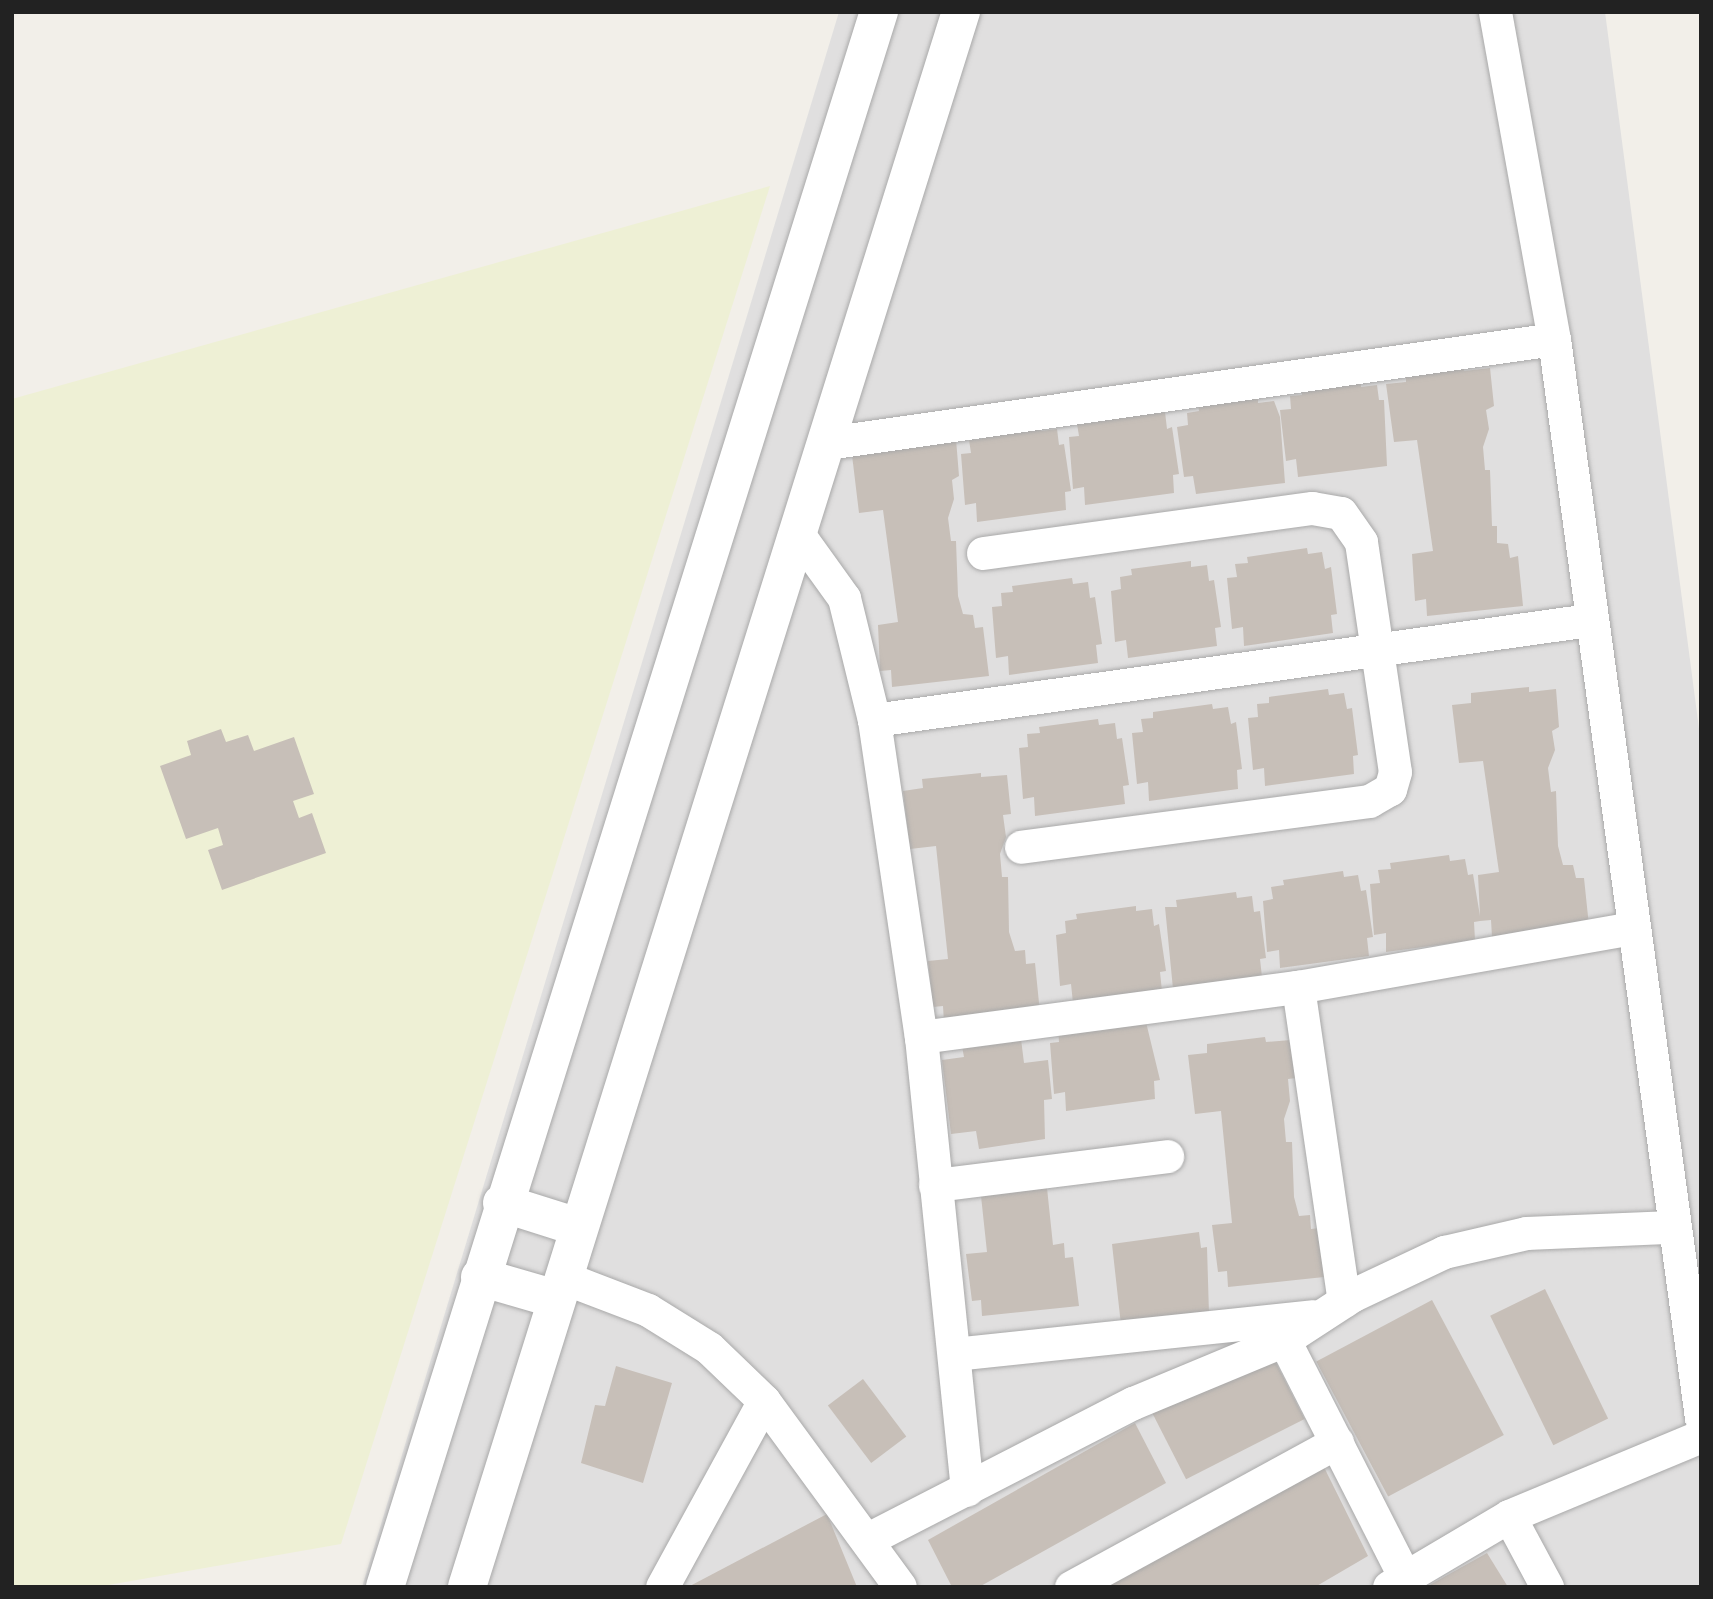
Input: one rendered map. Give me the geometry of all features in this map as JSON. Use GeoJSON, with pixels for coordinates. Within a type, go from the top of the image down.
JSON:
{"type":"FeatureCollection","features":[{"type":"Feature","properties":{"kind":"street"},"geometry":{"type":"LineString","coordinates":[[385,1587],[502,1203],[878,12]]}},
{"type":"Feature","properties":{"kind":"street"},"geometry":{"type":"LineString","coordinates":[[467,1587],[961,12]]}},
{"type":"Feature","properties":{"kind":"street"},"geometry":{"type":"LineString","coordinates":[[1495,12],[1554,339],[1589,620],[1672,1227],[1701,1418]]}},
{"type":"Feature","properties":{"kind":"street"},"geometry":{"type":"LineString","coordinates":[[827,443],[1554,339]]}},
{"type":"Feature","properties":{"kind":"street"},"geometry":{"type":"LineString","coordinates":[[984,553],[1332,509],[1358,530],[1395,772],[1390,789],[1381,797],[1021,847]]}},
{"type":"Feature","properties":{"kind":"street"},"geometry":{"type":"LineString","coordinates":[[798,534],[844,598],[874,720],[921,1037],[967,1490]]}},
{"type":"Feature","properties":{"kind":"street"},"geometry":{"type":"LineString","coordinates":[[874,720],[1589,620]]}},
{"type":"Feature","properties":{"kind":"street"},"geometry":{"type":"LineString","coordinates":[[921,1037],[1298,987],[1632,928]]}},
{"type":"Feature","properties":{"kind":"street"},"geometry":{"type":"LineString","coordinates":[[1298,987],[1333,1308]]}},
{"type":"Feature","properties":{"kind":"street"},"geometry":{"type":"LineString","coordinates":[[934,1185],[1167,1156]]}},
{"type":"Feature","properties":{"kind":"street"},"geometry":{"type":"LineString","coordinates":[[502,1203],[578,1227]]}},
{"type":"Feature","properties":{"kind":"street"},"geometry":{"type":"LineString","coordinates":[[868,1539],[1133,1403],[1284,1339],[1333,1308],[1444,1252],[1514,1236],[1672,1227]]}},
{"type":"Feature","properties":{"kind":"street"},"geometry":{"type":"LineString","coordinates":[[480,1277],[559,1288],[648,1310],[709,1348],[764,1401],[868,1539],[900,1587]]}},
{"type":"Feature","properties":{"kind":"street"},"geometry":{"type":"LineString","coordinates":[[954,1354],[1333,1308]]}},
{"type":"Feature","properties":{"kind":"street"},"geometry":{"type":"LineString","coordinates":[[1284,1339],[1337,1441],[1397,1582],[1509,1516],[1701,1437]]}},
{"type":"Feature","properties":{"kind":"street"},"geometry":{"type":"LineString","coordinates":[[662,1587],[764,1401]]}},
{"type":"Feature","properties":{"kind":"street"},"geometry":{"type":"LineString","coordinates":[[1071,1587],[1337,1441]]}},
{"type":"Feature","properties":{"kind":"street"},"geometry":{"type":"LineString","coordinates":[[1509,1516],[1546,1587]]}},
{"type":"Feature","properties":{"kind":"shaded area"},"geometry":{"type":"Polygon","coordinates":[[[839,12],[1605,12],[1701,744],[1701,1587],[362,1587],[839,12]]]}},
{"type":"Feature","properties":{"kind":"green space"},"geometry":{"type":"Polygon","coordinates":[[[770,186],[341,1544],[97,1587],[12,1587],[12,399],[770,186]]]}},
{"type":"Feature","properties":{"kind":"building"},"geometry":{"type":"Polygon","coordinates":[[[1464,366],[1464,371],[1490,368],[1494,406],[1486,410],[1489,429],[1483,447],[1485,470],[1490,470],[1492,526],[1497,526],[1497,543],[1508,544],[1510,558],[1518,556],[1523,606],[1427,616],[1426,599],[1415,601],[1412,554],[1433,551],[1417,440],[1394,442],[1386,384],[1406,382],[1406,372],[1464,366]]]}},
{"type":"Feature","properties":{"kind":"building"},"geometry":{"type":"Polygon","coordinates":[[[1361,381],[1361,387],[1377,385],[1379,400],[1384,400],[1387,466],[1298,477],[1296,459],[1286,461],[1280,410],[1291,409],[1290,396],[1302,395],[1301,389],[1361,381]]]}},
{"type":"Feature","properties":{"kind":"building"},"geometry":{"type":"Polygon","coordinates":[[[1258,398],[1258,403],[1274,401],[1280,417],[1285,483],[1196,494],[1193,476],[1184,477],[1177,427],[1188,425],[1187,413],[1199,411],[1198,405],[1258,398]]]}},
{"type":"Feature","properties":{"kind":"building"},"geometry":{"type":"Polygon","coordinates":[[[1148,408],[1149,414],[1165,412],[1167,429],[1172,427],[1179,474],[1173,475],[1174,493],[1085,505],[1084,487],[1073,489],[1069,437],[1079,436],[1077,424],[1090,423],[1089,416],[1148,408]]]}},
{"type":"Feature","properties":{"kind":"building"},"geometry":{"type":"Polygon","coordinates":[[[1040,425],[1041,431],[1057,429],[1059,445],[1064,444],[1071,491],[1065,492],[1066,510],[977,522],[976,503],[965,505],[961,454],[971,453],[969,440],[982,439],[981,433],[1040,425]]]}},
{"type":"Feature","properties":{"kind":"building"},"geometry":{"type":"Polygon","coordinates":[[[956,439],[959,476],[952,480],[954,499],[948,518],[951,541],[956,541],[958,596],[963,614],[973,615],[975,628],[983,627],[989,676],[892,687],[891,670],[880,671],[878,625],[898,622],[883,510],[859,513],[852,455],[956,439]]]}},
{"type":"Feature","properties":{"kind":"building"},"geometry":{"type":"Polygon","coordinates":[[[1307,548],[1308,554],[1322,552],[1325,569],[1331,567],[1337,614],[1331,615],[1333,633],[1244,646],[1243,627],[1232,629],[1227,578],[1237,577],[1235,564],[1248,563],[1247,557],[1307,548]]]}},
{"type":"Feature","properties":{"kind":"building"},"geometry":{"type":"Polygon","coordinates":[[[1191,561],[1191,567],[1207,565],[1209,581],[1214,580],[1221,627],[1215,628],[1217,646],[1128,658],[1126,640],[1115,642],[1111,591],[1121,589],[1120,577],[1132,575],[1131,569],[1191,561]]]}},
{"type":"Feature","properties":{"kind":"building"},"geometry":{"type":"Polygon","coordinates":[[[1072,578],[1073,584],[1088,582],[1090,598],[1095,597],[1102,644],[1096,645],[1098,663],[1009,675],[1008,656],[996,658],[992,607],[1002,606],[1001,593],[1013,592],[1012,586],[1072,578]]]}},
{"type":"Feature","properties":{"kind":"building"},"geometry":{"type":"Polygon","coordinates":[[[1529,687],[1529,692],[1556,689],[1559,727],[1552,731],[1555,750],[1548,768],[1551,792],[1556,791],[1558,846],[1563,865],[1573,865],[1576,878],[1584,878],[1589,926],[1492,937],[1491,920],[1480,921],[1474,922],[1475,940],[1386,952],[1386,933],[1374,935],[1370,884],[1380,883],[1378,870],[1391,869],[1390,863],[1449,855],[1450,861],[1465,859],[1468,875],[1473,874],[1480,916],[1478,875],[1499,872],[1483,761],[1459,763],[1452,705],[1471,703],[1471,693],[1529,687]]]}},
{"type":"Feature","properties":{"kind":"building"},"geometry":{"type":"Polygon","coordinates":[[[1328,689],[1329,695],[1344,693],[1347,709],[1352,708],[1358,755],[1353,756],[1354,774],[1265,786],[1264,768],[1253,770],[1248,718],[1258,717],[1257,704],[1269,703],[1269,697],[1328,689]]]}},
{"type":"Feature","properties":{"kind":"building"},"geometry":{"type":"Polygon","coordinates":[[[1212,704],[1213,709],[1228,707],[1231,724],[1236,722],[1242,769],[1237,770],[1238,789],[1149,801],[1148,782],[1137,784],[1132,733],[1143,732],[1141,719],[1153,718],[1153,712],[1212,704]]]}},
{"type":"Feature","properties":{"kind":"building"},"geometry":{"type":"Polygon","coordinates":[[[1098,719],[1099,725],[1115,723],[1117,739],[1122,738],[1129,785],[1123,786],[1125,804],[1035,816],[1034,797],[1023,799],[1019,748],[1028,747],[1027,734],[1040,733],[1039,727],[1098,719]]]}},
{"type":"Feature","properties":{"kind":"building"},"geometry":{"type":"Polygon","coordinates":[[[221,729],[226,742],[248,735],[254,751],[294,737],[314,794],[293,801],[299,818],[312,813],[326,853],[222,890],[208,850],[223,845],[218,828],[186,839],[160,766],[191,755],[187,741],[221,729]]]}},
{"type":"Feature","properties":{"kind":"building"},"geometry":{"type":"Polygon","coordinates":[[[981,773],[981,777],[1007,775],[1011,814],[1003,815],[1006,837],[1000,854],[1002,877],[1008,877],[1009,932],[1015,951],[1025,950],[1026,964],[1035,963],[1040,1013],[944,1023],[943,1006],[933,1007],[928,961],[948,959],[936,846],[910,849],[903,791],[923,788],[922,779],[981,773]]]}},
{"type":"Feature","properties":{"kind":"building"},"geometry":{"type":"Polygon","coordinates":[[[1343,871],[1344,877],[1358,875],[1361,891],[1366,890],[1373,937],[1367,938],[1369,956],[1280,968],[1279,950],[1267,952],[1263,901],[1273,899],[1271,887],[1284,885],[1283,880],[1343,871]]]}},
{"type":"Feature","properties":{"kind":"building"},"geometry":{"type":"Polygon","coordinates":[[[1236,892],[1237,898],[1252,896],[1254,912],[1260,911],[1266,958],[1260,959],[1262,977],[1173,989],[1165,907],[1177,907],[1176,900],[1236,892]]]}},
{"type":"Feature","properties":{"kind":"building"},"geometry":{"type":"Polygon","coordinates":[[[1136,906],[1136,911],[1152,909],[1154,926],[1159,924],[1166,971],[1160,972],[1162,991],[1073,1003],[1071,984],[1060,986],[1056,935],[1066,933],[1065,921],[1077,919],[1076,914],[1136,906]]]}},
{"type":"Feature","properties":{"kind":"building"},"geometry":{"type":"Polygon","coordinates":[[[1145,1018],[1160,1080],[1154,1081],[1155,1099],[1066,1111],[1065,1092],[1054,1094],[1050,1043],[1059,1042],[1058,1029],[1145,1018]]]}},
{"type":"Feature","properties":{"kind":"building"},"geometry":{"type":"Polygon","coordinates":[[[1265,1037],[1266,1042],[1291,1040],[1296,1078],[1288,1079],[1290,1101],[1284,1119],[1286,1142],[1292,1142],[1294,1197],[1299,1216],[1310,1215],[1311,1229],[1319,1228],[1324,1277],[1228,1287],[1227,1271],[1218,1272],[1212,1225],[1232,1223],[1221,1111],[1195,1114],[1188,1055],[1207,1053],[1207,1044],[1265,1037]]]}},
{"type":"Feature","properties":{"kind":"building"},"geometry":{"type":"Polygon","coordinates":[[[1021,1039],[1024,1063],[1048,1060],[1052,1099],[1044,1100],[1045,1139],[979,1149],[976,1131],[951,1134],[942,1060],[964,1057],[962,1046],[1021,1039]]]}},
{"type":"Feature","properties":{"kind":"building"},"geometry":{"type":"Polygon","coordinates":[[[1047,1188],[1053,1245],[1064,1243],[1065,1258],[1073,1257],[1079,1306],[982,1316],[981,1300],[972,1301],[966,1254],[987,1252],[981,1196],[1047,1188]]]}},
{"type":"Feature","properties":{"kind":"building"},"geometry":{"type":"Polygon","coordinates":[[[1199,1232],[1201,1248],[1207,1247],[1209,1314],[1121,1325],[1112,1244],[1199,1232]]]}},
{"type":"Feature","properties":{"kind":"building"},"geometry":{"type":"Polygon","coordinates":[[[1545,1289],[1608,1418],[1553,1445],[1490,1316],[1545,1289]]]}},
{"type":"Feature","properties":{"kind":"building"},"geometry":{"type":"Polygon","coordinates":[[[1432,1300],[1504,1435],[1388,1497],[1316,1362],[1432,1300]]]}},
{"type":"Feature","properties":{"kind":"building"},"geometry":{"type":"Polygon","coordinates":[[[1271,1353],[1305,1419],[1186,1479],[1152,1413],[1271,1353]]]}},
{"type":"Feature","properties":{"kind":"building"},"geometry":{"type":"Polygon","coordinates":[[[616,1366],[672,1383],[643,1483],[581,1463],[595,1405],[605,1406],[616,1366]]]}},
{"type":"Feature","properties":{"kind":"building"},"geometry":{"type":"Polygon","coordinates":[[[863,1379],[906,1437],[871,1463],[828,1405],[863,1379]]]}},
{"type":"Feature","properties":{"kind":"building"},"geometry":{"type":"Polygon","coordinates":[[[1135,1423],[1166,1483],[979,1587],[952,1587],[928,1540],[1135,1423]]]}},
{"type":"Feature","properties":{"kind":"building"},"geometry":{"type":"Polygon","coordinates":[[[1318,1455],[1368,1556],[1315,1587],[1073,1587],[1318,1455]]]}},
{"type":"Feature","properties":{"kind":"building"},"geometry":{"type":"Polygon","coordinates":[[[827,1514],[857,1587],[688,1587],[827,1514]]]}},
{"type":"Feature","properties":{"kind":"building"},"geometry":{"type":"Polygon","coordinates":[[[1487,1553],[1508,1587],[1426,1587],[1487,1553]]]}}]}
